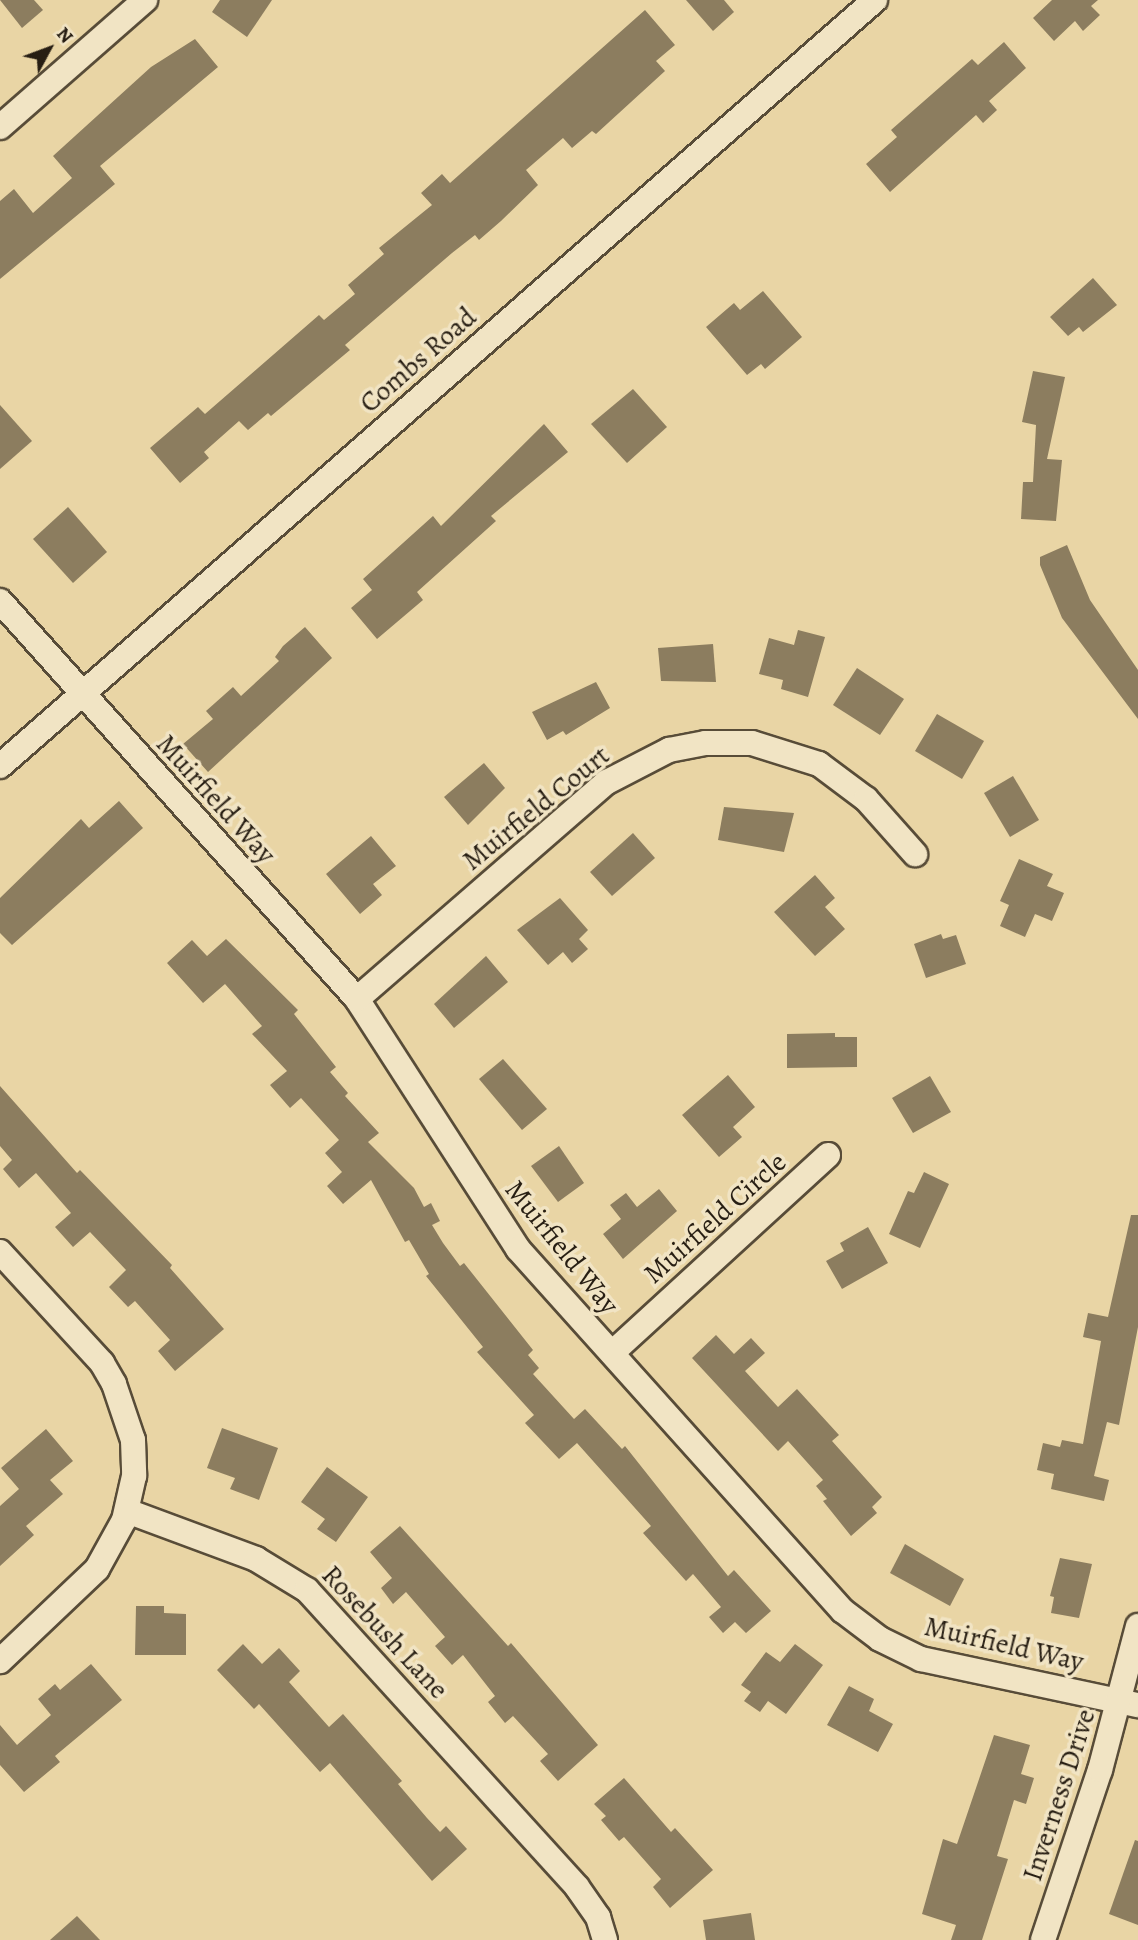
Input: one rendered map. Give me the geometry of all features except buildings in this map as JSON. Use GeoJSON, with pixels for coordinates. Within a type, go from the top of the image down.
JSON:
{"type":"FeatureCollection","features":[{"type":"Feature","properties":{"kind":"street"},"geometry":{"type":"LineString","coordinates":[[0,127],[145,0]]}},
{"type":"Feature","properties":{"kind":"street","name":"Combs Road"},"geometry":{"type":"LineString","coordinates":[[0,765],[875,0]]}},
{"type":"Feature","properties":{"kind":"street","name":"Muirfield Way"},"geometry":{"type":"LineString","coordinates":[[0,601],[357,999],[404,1066],[491,1211],[534,1267],[843,1611],[880,1639],[944,1666],[1129,1703]]}},
{"type":"Feature","properties":{"kind":"street","name":"Muirfield Court"},"geometry":{"type":"LineString","coordinates":[[357,999],[607,782],[669,750],[705,743],[752,743],[818,764],[866,799],[915,854]]}},
{"type":"Feature","properties":{"kind":"street","name":"Muirfield Circle"},"geometry":{"type":"LineString","coordinates":[[612,1353],[828,1155]]}},
{"type":"Feature","properties":{"kind":"street"},"geometry":{"type":"LineString","coordinates":[[0,1252],[102,1363],[114,1384],[133,1440],[134,1476],[127,1511],[97,1569],[0,1661]]}},
{"type":"Feature","properties":{"kind":"street","name":"Rosebush Lane"},"geometry":{"type":"LineString","coordinates":[[127,1511],[268,1564],[307,1590],[577,1887],[598,1917],[605,1940]]}},
{"type":"Feature","properties":{"kind":"street","name":"Inverness Drive"},"geometry":{"type":"LineString","coordinates":[[1043,1940],[1129,1703],[1138,1626]]}}]}
